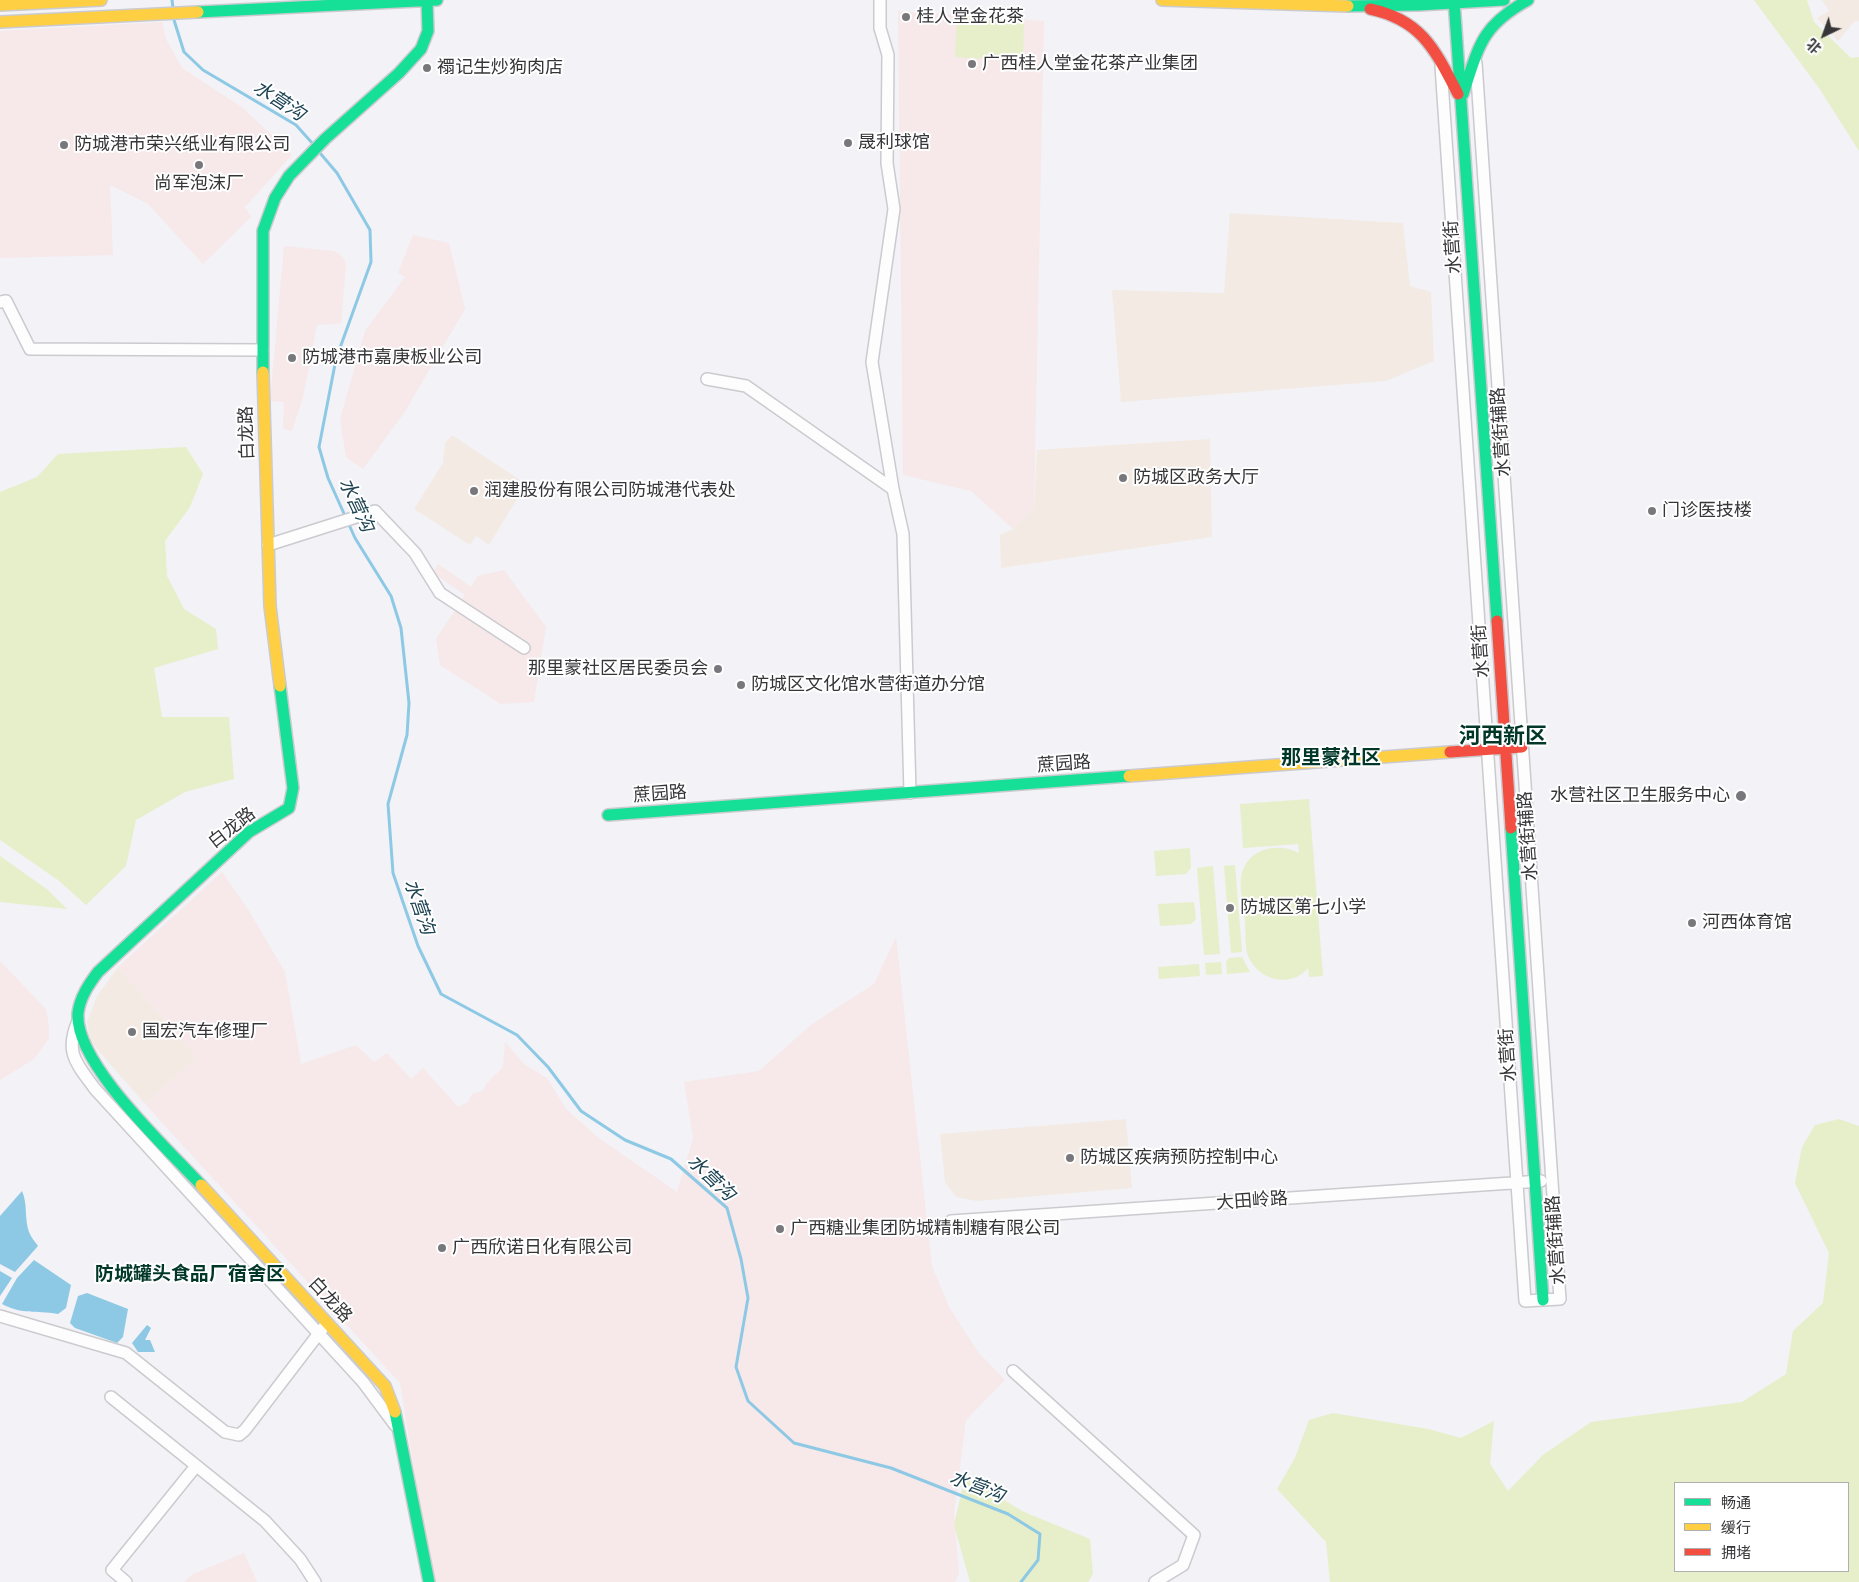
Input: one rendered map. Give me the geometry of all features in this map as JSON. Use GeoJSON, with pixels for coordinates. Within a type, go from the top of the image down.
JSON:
{"type":"FeatureCollection","features":[{"type":"Feature","properties":{"kind":"street"},"geometry":{"type":"LineString","coordinates":[[0,5],[28,2],[101,0]]}},
{"type":"Feature","properties":{"kind":"street","name":"白龙路"},"geometry":{"type":"LineString","coordinates":[[427,0],[428,32],[421,49],[399,73],[325,139],[298,167],[275,198],[263,231],[263,350],[270,606],[293,788],[289,808],[249,832],[98,972],[83,995],[78,1021],[85,1048],[104,1079],[385,1386],[392,1401],[400,1430],[429,1582]]}},
{"type":"Feature","properties":{"kind":"street"},"geometry":{"type":"LineString","coordinates":[[0,22],[437,0]]}},
{"type":"Feature","properties":{"kind":"street"},"geometry":{"type":"LineString","coordinates":[[880,0],[880,28],[888,54],[887,163],[894,209],[872,362],[893,489],[903,534],[910,793]]}},
{"type":"Feature","properties":{"kind":"street"},"geometry":{"type":"LineString","coordinates":[[1162,0],[1361,7],[1504,0]]}},
{"type":"Feature","properties":{"kind":"street"},"geometry":{"type":"LineString","coordinates":[[1461,100],[1481,39],[1491,24],[1507,10],[1528,0]]}},
{"type":"Feature","properties":{"kind":"street"},"geometry":{"type":"LineString","coordinates":[[28,2],[29,20]]}},
{"type":"Feature","properties":{"kind":"street","name":"水营街"},"geometry":{"type":"LineString","coordinates":[[1454,2],[1542,1300]]}},
{"type":"Feature","properties":{"kind":"street"},"geometry":{"type":"LineString","coordinates":[[1361,7],[1396,15],[1413,27],[1440,60],[1461,100]]}},
{"type":"Feature","properties":{"kind":"street","name":"水营街辅路"},"geometry":{"type":"LineString","coordinates":[[1440,60],[1525,1301],[1542,1300],[1560,1298],[1476,56]]}},
{"type":"Feature","properties":{"kind":"street"},"geometry":{"type":"LineString","coordinates":[[0,302],[6,301],[30,350],[263,350]]}},
{"type":"Feature","properties":{"kind":"street"},"geometry":{"type":"LineString","coordinates":[[706,379],[746,386],[893,489]]}},
{"type":"Feature","properties":{"kind":"street"},"geometry":{"type":"LineString","coordinates":[[268,545],[375,511],[415,553],[440,593],[524,648]]}},
{"type":"Feature","properties":{"kind":"street","name":"蔗园路"},"geometry":{"type":"LineString","coordinates":[[608,815],[1522,747]]}},
{"type":"Feature","properties":{"kind":"street"},"geometry":{"type":"LineString","coordinates":[[78,1021],[71,1036],[71,1053],[95,1089],[362,1382],[400,1430]]}},
{"type":"Feature","properties":{"kind":"street","name":"大田岭路"},"geometry":{"type":"LineString","coordinates":[[951,1221],[1552,1180]]}},
{"type":"Feature","properties":{"kind":"street"},"geometry":{"type":"LineString","coordinates":[[0,1316],[126,1353],[225,1432],[239,1435],[245,1430],[327,1323]]}},
{"type":"Feature","properties":{"kind":"street"},"geometry":{"type":"LineString","coordinates":[[1013,1371],[1194,1535],[1183,1565],[1155,1582]]}},
{"type":"Feature","properties":{"kind":"street"},"geometry":{"type":"LineString","coordinates":[[111,1397],[265,1521],[285,1540],[300,1559],[314,1582]]}},
{"type":"Feature","properties":{"kind":"street"},"geometry":{"type":"LineString","coordinates":[[126,1582],[112,1570],[196,1466]]}},
{"type":"Feature","properties":{"kind":"shaded area"},"geometry":{"type":"Polygon","coordinates":[[[1822,0],[1859,0],[1859,21],[1854,22],[1838,41],[1817,18],[1829,11],[1822,0]]]}},
{"type":"Feature","properties":{"kind":"shaded area","name":"广西桂人堂金花茶产业集团"},"geometry":{"type":"Polygon","coordinates":[[[898,11],[1044,21],[1034,507],[1013,529],[971,491],[903,475],[898,11]]]}},
{"type":"Feature","properties":{"kind":"shaded area","name":"防城港市荣兴纸业有限公司"},"geometry":{"type":"Polygon","coordinates":[[[162,22],[166,39],[182,68],[243,108],[292,155],[245,207],[251,217],[203,264],[148,204],[110,185],[113,255],[0,258],[0,31],[162,22]]]}},
{"type":"Feature","properties":{"kind":"shaded area"},"geometry":{"type":"Polygon","coordinates":[[[1230,213],[1403,223],[1410,286],[1431,292],[1434,361],[1386,381],[1121,402],[1112,290],[1224,293],[1230,213]]]}},
{"type":"Feature","properties":{"kind":"shaded area"},"geometry":{"type":"Polygon","coordinates":[[[413,235],[449,243],[465,309],[404,413],[363,469],[346,457],[340,419],[365,331],[405,277],[398,273],[413,235]]]}},
{"type":"Feature","properties":{"kind":"shaded area","name":"防城港市嘉庚板业公司"},"geometry":{"type":"Polygon","coordinates":[[[284,246],[334,251],[343,257],[346,265],[341,323],[317,325],[303,397],[292,431],[283,429],[284,402],[270,401],[284,246]]]}},
{"type":"Feature","properties":{"kind":"shaded area","name":"润建股份有限公司防城港代表处"},"geometry":{"type":"Polygon","coordinates":[[[452,435],[526,484],[489,545],[476,536],[470,545],[414,509],[443,463],[445,443],[452,435]]]}},
{"type":"Feature","properties":{"kind":"shaded area","name":"防城区政务大厅"},"geometry":{"type":"Polygon","coordinates":[[[1210,439],[1212,537],[1001,568],[1000,535],[1013,529],[1034,507],[1037,450],[1210,439]]]}},
{"type":"Feature","properties":{"kind":"shaded area"},"geometry":{"type":"Polygon","coordinates":[[[438,564],[471,587],[478,576],[504,570],[546,627],[534,702],[501,704],[440,665],[436,639],[465,595],[433,573],[438,564]]]}},
{"type":"Feature","properties":{"kind":"shaded area","name":"广西糖业集团防城精制糖有限公司"},"geometry":{"type":"Polygon","coordinates":[[[222,872],[249,911],[285,972],[301,1064],[356,1045],[374,1062],[387,1053],[411,1079],[423,1068],[458,1107],[468,1102],[472,1094],[483,1091],[487,1083],[503,1067],[505,1042],[525,1065],[547,1078],[566,1109],[600,1139],[677,1192],[693,1138],[684,1082],[759,1071],[812,1024],[874,984],[896,937],[932,1266],[949,1307],[978,1352],[1005,1380],[966,1420],[954,1513],[959,1574],[955,1582],[432,1582],[400,1383],[145,1104],[197,1057],[118,967],[222,872]]]}},
{"type":"Feature","properties":{"kind":"shaded area"},"geometry":{"type":"Polygon","coordinates":[[[0,961],[46,1009],[49,1038],[34,1059],[0,1080],[0,961]]]}},
{"type":"Feature","properties":{"kind":"shaded area","name":"国宏汽车修理厂"},"geometry":{"type":"Polygon","coordinates":[[[118,967],[197,1057],[145,1104],[90,1041],[87,1022],[97,996],[118,967]]]}},
{"type":"Feature","properties":{"kind":"shaded area","name":"防城区疾病预防控制中心"},"geometry":{"type":"Polygon","coordinates":[[[1126,1119],[1132,1188],[977,1201],[956,1197],[945,1182],[940,1134],[1126,1119]]]}},
{"type":"Feature","properties":{"kind":"shaded area"},"geometry":{"type":"Polygon","coordinates":[[[244,1553],[257,1582],[184,1582],[193,1574],[244,1553]]]}},
{"type":"Feature","properties":{"kind":"green space"},"geometry":{"type":"Polygon","coordinates":[[[1754,0],[1807,0],[1814,22],[1851,58],[1859,57],[1859,151],[1819,88],[1754,0]]]}},
{"type":"Feature","properties":{"kind":"green space"},"geometry":{"type":"Polygon","coordinates":[[[957,15],[1024,20],[1023,58],[1018,61],[955,57],[957,15]]]}},
{"type":"Feature","properties":{"kind":"green space"},"geometry":{"type":"Polygon","coordinates":[[[186,447],[203,474],[190,507],[165,541],[167,576],[184,609],[216,629],[218,649],[154,668],[162,717],[229,717],[234,779],[185,792],[136,820],[126,866],[86,905],[58,880],[0,840],[0,492],[37,477],[58,454],[186,447]]]}},
{"type":"Feature","properties":{"kind":"green space"},"geometry":{"type":"Polygon","coordinates":[[[1309,799],[1323,976],[1309,977],[1308,968],[1294,978],[1278,979],[1262,973],[1255,967],[1248,956],[1241,879],[1246,865],[1258,853],[1265,849],[1282,848],[1299,853],[1298,844],[1243,848],[1240,804],[1309,799]]]}},
{"type":"Feature","properties":{"kind":"green space"},"geometry":{"type":"Polygon","coordinates":[[[1190,848],[1191,868],[1186,874],[1156,876],[1154,851],[1190,848]]]}},
{"type":"Feature","properties":{"kind":"green space"},"geometry":{"type":"Polygon","coordinates":[[[0,856],[48,890],[67,909],[0,902],[0,856]]]}},
{"type":"Feature","properties":{"kind":"green space"},"geometry":{"type":"Polygon","coordinates":[[[1235,865],[1242,952],[1231,953],[1224,866],[1235,865]]]}},
{"type":"Feature","properties":{"kind":"green space"},"geometry":{"type":"Polygon","coordinates":[[[1213,866],[1220,954],[1204,955],[1197,868],[1213,866]]]}},
{"type":"Feature","properties":{"kind":"green space"},"geometry":{"type":"Polygon","coordinates":[[[1194,902],[1196,919],[1191,924],[1160,926],[1158,904],[1194,902]]]}},
{"type":"Feature","properties":{"kind":"green space"},"geometry":{"type":"Polygon","coordinates":[[[1242,957],[1250,972],[1227,974],[1226,962],[1229,958],[1242,957]]]}},
{"type":"Feature","properties":{"kind":"green space"},"geometry":{"type":"Polygon","coordinates":[[[1221,962],[1222,974],[1206,975],[1205,963],[1221,962]]]}},
{"type":"Feature","properties":{"kind":"green space"},"geometry":{"type":"Polygon","coordinates":[[[1199,964],[1200,976],[1159,979],[1158,967],[1199,964]]]}},
{"type":"Feature","properties":{"kind":"green space"},"geometry":{"type":"Polygon","coordinates":[[[1839,1119],[1859,1126],[1859,1582],[1330,1582],[1326,1542],[1277,1489],[1295,1458],[1309,1420],[1333,1413],[1428,1429],[1461,1438],[1494,1421],[1490,1464],[1508,1491],[1543,1455],[1591,1422],[1742,1402],[1786,1374],[1793,1331],[1823,1303],[1829,1253],[1795,1183],[1802,1147],[1815,1125],[1839,1119]]]}},
{"type":"Feature","properties":{"kind":"green space"},"geometry":{"type":"Polygon","coordinates":[[[965,1477],[1024,1512],[1090,1539],[1093,1574],[1088,1582],[970,1582],[954,1525],[965,1477]]]}},
{"type":"Feature","properties":{"kind":"water"},"geometry":{"type":"Polygon","coordinates":[[[22,1191],[29,1232],[38,1246],[15,1272],[0,1264],[0,1216],[22,1191]]]}},
{"type":"Feature","properties":{"kind":"water"},"geometry":{"type":"Polygon","coordinates":[[[34,1260],[71,1285],[66,1308],[58,1314],[17,1310],[2,1304],[17,1278],[34,1260]]]}},
{"type":"Feature","properties":{"kind":"water"},"geometry":{"type":"Polygon","coordinates":[[[0,1271],[12,1278],[0,1296],[0,1271]]]}},
{"type":"Feature","properties":{"kind":"water"},"geometry":{"type":"Polygon","coordinates":[[[87,1293],[128,1309],[123,1337],[117,1343],[75,1328],[70,1323],[78,1296],[87,1293]]]}},
{"type":"Feature","properties":{"kind":"water"},"geometry":{"type":"Polygon","coordinates":[[[147,1325],[151,1328],[145,1340],[150,1340],[155,1352],[138,1352],[132,1343],[147,1325]]]}},
{"type":"Feature","properties":{"kind":"waterway","name":"水营沟"},"geometry":{"type":"LineString","coordinates":[[172,0],[173,8]]}},
{"type":"Feature","properties":{"kind":"waterway","name":"水营沟"},"geometry":{"type":"LineString","coordinates":[[174,20],[184,52],[203,70],[296,125],[313,144]]}},
{"type":"Feature","properties":{"kind":"waterway","name":"水营沟"},"geometry":{"type":"LineString","coordinates":[[320,153],[337,173],[370,230],[371,262],[336,359],[319,447],[328,478],[355,538],[391,596],[401,628],[409,703],[407,735],[388,804],[393,873],[418,946],[441,994],[517,1035],[548,1067],[581,1111],[625,1140],[671,1159],[727,1208],[741,1259],[748,1298],[736,1367],[748,1401],[794,1443],[891,1468],[1008,1514],[1040,1534],[1038,1560],[1021,1582]]}},
{"type":"Feature","properties":{"kind":"traffic: fast"},"geometry":{"type":"LineString","coordinates":[[263,372],[263,231],[275,198],[289,176],[325,139],[399,73],[421,49],[428,31],[427,0]]}},
{"type":"Feature","properties":{"kind":"traffic: fast"},"geometry":{"type":"LineString","coordinates":[[198,12],[437,0]]}},
{"type":"Feature","properties":{"kind":"traffic: fast"},"geometry":{"type":"LineString","coordinates":[[1454,0],[1497,621]]}},
{"type":"Feature","properties":{"kind":"traffic: fast"},"geometry":{"type":"LineString","coordinates":[[1348,6],[1419,5],[1504,0]]}},
{"type":"Feature","properties":{"kind":"traffic: fast"},"geometry":{"type":"LineString","coordinates":[[1463,94],[1473,63],[1484,39],[1500,19],[1528,0]]}},
{"type":"Feature","properties":{"kind":"traffic: fast"},"geometry":{"type":"LineString","coordinates":[[201,1185],[146,1128],[106,1080],[91,1056],[81,1033],[78,1013],[83,996],[98,972],[249,832],[289,808],[293,788],[280,686]]}},
{"type":"Feature","properties":{"kind":"traffic: fast"},"geometry":{"type":"LineString","coordinates":[[608,815],[1129,776]]}},
{"type":"Feature","properties":{"kind":"traffic: fast"},"geometry":{"type":"LineString","coordinates":[[1511,828],[1543,1300]]}},
{"type":"Feature","properties":{"kind":"traffic: fast"},"geometry":{"type":"LineString","coordinates":[[395,1412],[429,1582]]}},
{"type":"Feature","properties":{"kind":"traffic: slow"},"geometry":{"type":"LineString","coordinates":[[0,5],[101,0]]}},
{"type":"Feature","properties":{"kind":"traffic: slow"},"geometry":{"type":"LineString","coordinates":[[1162,0],[1348,6]]}},
{"type":"Feature","properties":{"kind":"traffic: slow"},"geometry":{"type":"LineString","coordinates":[[0,22],[198,12]]}},
{"type":"Feature","properties":{"kind":"traffic: slow"},"geometry":{"type":"LineString","coordinates":[[263,372],[270,606],[280,686]]}},
{"type":"Feature","properties":{"kind":"traffic: slow"},"geometry":{"type":"LineString","coordinates":[[1129,776],[1450,752]]}},
{"type":"Feature","properties":{"kind":"traffic: slow"},"geometry":{"type":"LineString","coordinates":[[201,1185],[385,1386],[395,1412]]}},
{"type":"Feature","properties":{"kind":"traffic: jam"},"geometry":{"type":"LineString","coordinates":[[1370,9],[1388,14],[1415,29],[1434,51],[1458,94]]}},
{"type":"Feature","properties":{"kind":"traffic: jam"},"geometry":{"type":"LineString","coordinates":[[1497,621],[1511,828]]}},
{"type":"Feature","properties":{"kind":"traffic: jam"},"geometry":{"type":"LineString","coordinates":[[1450,752],[1522,747]]}},
{"type":"Feature","properties":{"kind":"place","name":"桂人堂金花茶"},"geometry":{"type":"Point","coordinates":[906,17]}},
{"type":"Feature","properties":{"kind":"place","name":"广西桂人堂金花茶产业集团"},"geometry":{"type":"Point","coordinates":[972,64]}},
{"type":"Feature","properties":{"kind":"place","name":"禤记生炒狗肉店"},"geometry":{"type":"Point","coordinates":[427,68]}},
{"type":"Feature","properties":{"kind":"place","name":"晟利球馆"},"geometry":{"type":"Point","coordinates":[848,143]}},
{"type":"Feature","properties":{"kind":"place","name":"防城港市荣兴纸业有限公司"},"geometry":{"type":"Point","coordinates":[64,145]}},
{"type":"Feature","properties":{"kind":"place","name":"尚军泡沫厂"},"geometry":{"type":"Point","coordinates":[199,165]}},
{"type":"Feature","properties":{"kind":"place","name":"防城港市嘉庚板业公司"},"geometry":{"type":"Point","coordinates":[292,358]}},
{"type":"Feature","properties":{"kind":"place","name":"防城区政务大厅"},"geometry":{"type":"Point","coordinates":[1123,478]}},
{"type":"Feature","properties":{"kind":"place","name":"润建股份有限公司防城港代表处"},"geometry":{"type":"Point","coordinates":[474,491]}},
{"type":"Feature","properties":{"kind":"place","name":"门诊医技楼"},"geometry":{"type":"Point","coordinates":[1652,511]}},
{"type":"Feature","properties":{"kind":"place","name":"那里蒙社区居民委员会"},"geometry":{"type":"Point","coordinates":[718,669]}},
{"type":"Feature","properties":{"kind":"place","name":"防城区文化馆水营街道办分馆"},"geometry":{"type":"Point","coordinates":[741,685]}},
{"type":"Feature","properties":{"kind":"place","name":"水营社区卫生服务中心"},"geometry":{"type":"Point","coordinates":[1741,796]}},
{"type":"Feature","properties":{"kind":"place","name":"防城区第七小学"},"geometry":{"type":"Point","coordinates":[1230,908]}},
{"type":"Feature","properties":{"kind":"place","name":"河西体育馆"},"geometry":{"type":"Point","coordinates":[1692,923]}},
{"type":"Feature","properties":{"kind":"place","name":"国宏汽车修理厂"},"geometry":{"type":"Point","coordinates":[132,1032]}},
{"type":"Feature","properties":{"kind":"place","name":"防城区疾病预防控制中心"},"geometry":{"type":"Point","coordinates":[1070,1158]}},
{"type":"Feature","properties":{"kind":"place","name":"广西糖业集团防城精制糖有限公司"},"geometry":{"type":"Point","coordinates":[780,1229]}},
{"type":"Feature","properties":{"kind":"place","name":"广西欣诺日化有限公司"},"geometry":{"type":"Point","coordinates":[442,1248]}},
{"type":"Feature","properties":{"kind":"district","name":"河西新区"},"geometry":{"type":"Point","coordinates":[1503,737]}},
{"type":"Feature","properties":{"kind":"district","name":"那里蒙社区"},"geometry":{"type":"Point","coordinates":[1331,758]}},
{"type":"Feature","properties":{"kind":"district","name":"防城罐头食品厂宿舍区"},"geometry":{"type":"Point","coordinates":[190,1274]}}]}
